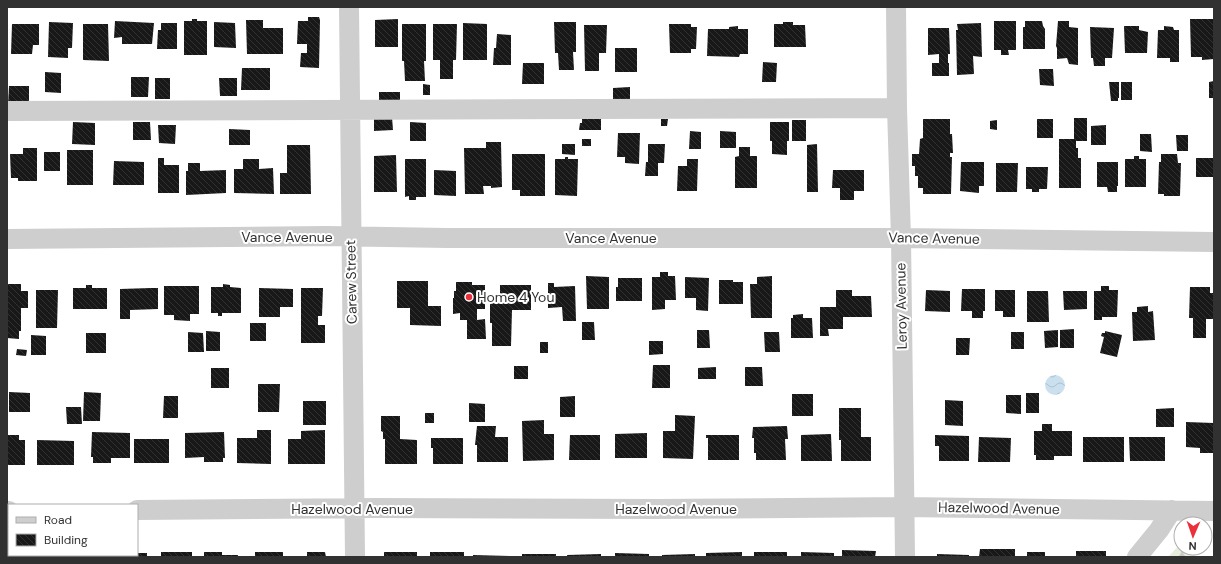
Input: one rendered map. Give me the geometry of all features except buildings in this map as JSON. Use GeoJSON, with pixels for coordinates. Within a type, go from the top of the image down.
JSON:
{"type":"FeatureCollection","features":[{"type":"Feature","properties":{"kind":"street","name":"Carew Street"},"geometry":{"type":"LineString","coordinates":[[349,7],[355,557]]}},
{"type":"Feature","properties":{"kind":"street","name":"Leroy Avenue"},"geometry":{"type":"LineString","coordinates":[[896,7],[901,238],[905,557]]}},
{"type":"Feature","properties":{"kind":"street"},"geometry":{"type":"LineString","coordinates":[[7,111],[897,108]]}},
{"type":"Feature","properties":{"kind":"street","name":"Vance Avenue"},"geometry":{"type":"LineString","coordinates":[[7,239],[327,236],[901,238],[1214,242]]}},
{"type":"Feature","properties":{"kind":"street","name":"Hazelwood Avenue"},"geometry":{"type":"LineString","coordinates":[[138,510],[904,507],[1214,511]]}},
{"type":"Feature","properties":{"kind":"street"},"geometry":{"type":"LineString","coordinates":[[1137,557],[1159,530],[1172,510]]}},
{"type":"Feature","properties":{"kind":"green space"},"geometry":{"type":"Polygon","coordinates":[[[1173,552],[1173,556],[1197,557],[1168,557],[1173,552]]]}},
{"type":"Feature","properties":{"kind":"water"},"geometry":{"type":"Polygon","coordinates":[[[1055,375],[1062,378],[1065,385],[1062,392],[1055,395],[1048,392],[1045,385],[1048,378],[1055,375]]]}},
{"type":"Feature","properties":{"kind":"place","name":"Home 4 You"},"geometry":{"type":"Point","coordinates":[469,297]}}]}
